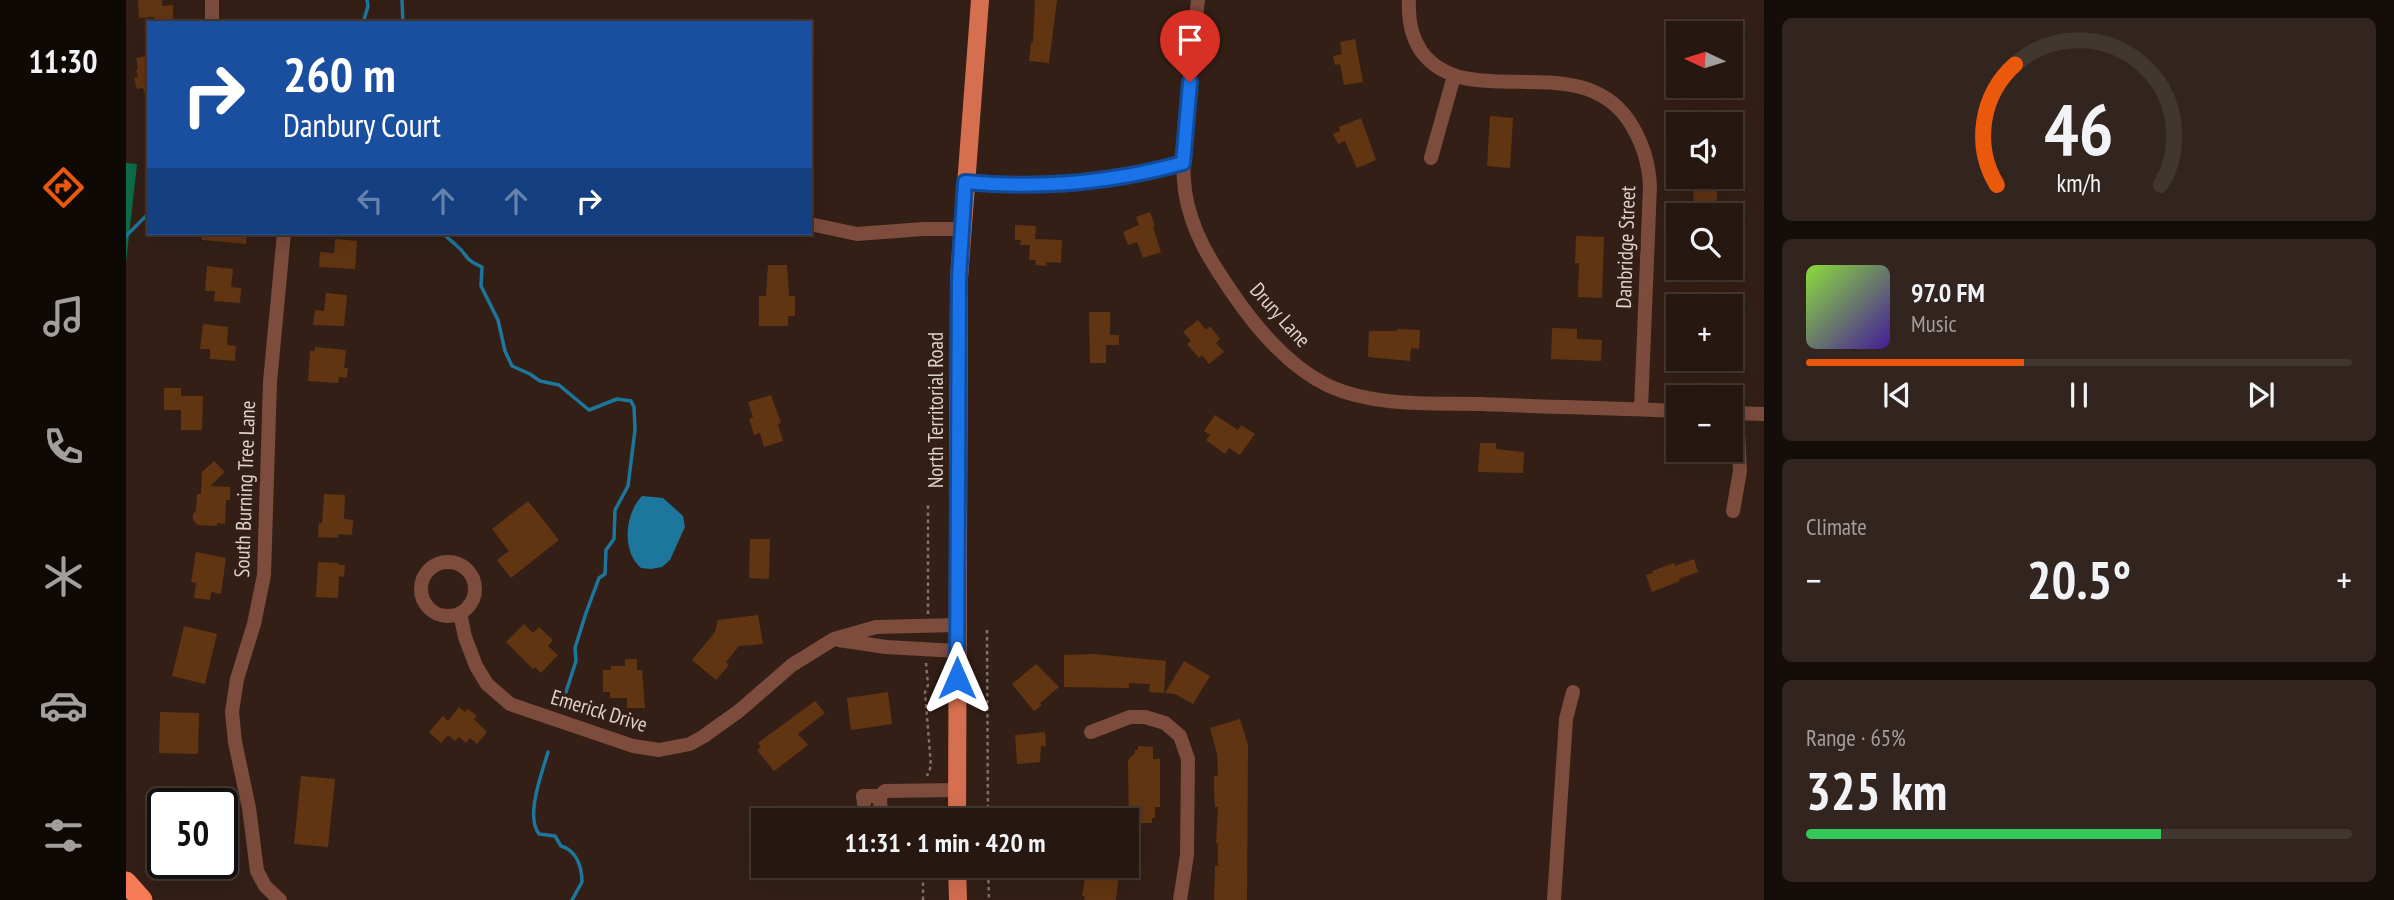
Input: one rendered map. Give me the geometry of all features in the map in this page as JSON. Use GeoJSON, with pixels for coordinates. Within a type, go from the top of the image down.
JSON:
{"type":"FeatureCollection","features":[{"type":"Feature","properties":{"kind":"highway"},"geometry":{"type":"LineString","coordinates":[[126,882],[142,900]]}},
{"type":"Feature","properties":{"kind":"main road","name":"North Territorial Road"},"geometry":{"type":"LineString","coordinates":[[957,808],[959,278],[980,0]]}},
{"type":"Feature","properties":{"kind":"main road"},"geometry":{"type":"LineString","coordinates":[[957,878],[958,900]]}},
{"type":"Feature","properties":{"kind":"street"},"geometry":{"type":"LineString","coordinates":[[212,0],[212,21]]}},
{"type":"Feature","properties":{"kind":"street","name":"Drury Lane"},"geometry":{"type":"LineString","coordinates":[[1198,0],[1183,163],[1188,205],[1193,224],[1210,260],[1239,303],[1274,346],[1315,379],[1342,391],[1375,399],[1666,410]]}},
{"type":"Feature","properties":{"kind":"street","name":"Danbridge Street"},"geometry":{"type":"LineString","coordinates":[[1409,0],[1409,22],[1418,47],[1431,62],[1454,76],[1583,87],[1612,102],[1635,130],[1646,157],[1650,186],[1641,409]]}},
{"type":"Feature","properties":{"kind":"street"},"geometry":{"type":"LineString","coordinates":[[1431,158],[1454,76]]}},
{"type":"Feature","properties":{"kind":"street"},"geometry":{"type":"LineString","coordinates":[[965,182],[1022,186],[1074,184],[1132,176],[1183,163]]}},
{"type":"Feature","properties":{"kind":"street"},"geometry":{"type":"LineString","coordinates":[[812,223],[858,234],[961,229]]}},
{"type":"Feature","properties":{"kind":"street","name":"South Burning Tree Lane"},"geometry":{"type":"LineString","coordinates":[[280,900],[265,886],[257,871],[249,808],[234,742],[232,712],[237,679],[254,624],[264,575],[270,382],[284,235]]}},
{"type":"Feature","properties":{"kind":"street"},"geometry":{"type":"LineString","coordinates":[[1743,413],[1764,414]]}},
{"type":"Feature","properties":{"kind":"street"},"geometry":{"type":"LineString","coordinates":[[1733,511],[1739,462]]}},
{"type":"Feature","properties":{"kind":"street","name":"Emerick Drive"},"geometry":{"type":"LineString","coordinates":[[460,613],[465,637],[476,666],[488,684],[510,704],[633,746],[659,750],[690,744],[704,736],[792,665],[834,639],[876,627],[957,625]]}},
{"type":"Feature","properties":{"kind":"street"},"geometry":{"type":"LineString","coordinates":[[834,639],[886,647],[957,651]]}},
{"type":"Feature","properties":{"kind":"street"},"geometry":{"type":"LineString","coordinates":[[1554,900],[1566,719],[1573,692]]}},
{"type":"Feature","properties":{"kind":"street"},"geometry":{"type":"LineString","coordinates":[[1091,732],[1122,719],[1137,717],[1157,719],[1174,728],[1180,736],[1188,759],[1187,855],[1180,900]]}},
{"type":"Feature","properties":{"kind":"street"},"geometry":{"type":"LineString","coordinates":[[864,804],[863,796],[880,796],[885,791],[957,790]]}},
{"type":"Feature","properties":{"kind":"street"},"geometry":{"type":"LineString","coordinates":[[880,796],[880,808]]}},
{"type":"Feature","properties":{"kind":"path"},"geometry":{"type":"LineString","coordinates":[[987,630],[988,808]]}},
{"type":"Feature","properties":{"kind":"path"},"geometry":{"type":"LineString","coordinates":[[923,878],[923,900]]}},
{"type":"Feature","properties":{"kind":"path"},"geometry":{"type":"LineString","coordinates":[[988,878],[989,900]]}},
{"type":"Feature","properties":{"kind":"green space"},"geometry":{"type":"Polygon","coordinates":[[[126,163],[137,164],[126,262],[126,163]]]}},
{"type":"Feature","properties":{"kind":"water"},"geometry":{"type":"Polygon","coordinates":[[[642,496],[663,498],[683,516],[685,527],[670,560],[662,567],[641,568],[630,552],[629,522],[636,503],[642,496]]]}},
{"type":"Feature","properties":{"kind":"building"},"geometry":{"type":"Polygon","coordinates":[[[138,0],[162,0],[162,6],[173,5],[173,20],[154,21],[154,17],[139,18],[138,0]]]}},
{"type":"Feature","properties":{"kind":"building"},"geometry":{"type":"Polygon","coordinates":[[[1035,0],[1057,0],[1049,63],[1029,61],[1033,43],[1035,0]]]}},
{"type":"Feature","properties":{"kind":"building"},"geometry":{"type":"Polygon","coordinates":[[[1355,39],[1363,82],[1344,85],[1340,64],[1335,65],[1333,56],[1342,54],[1340,42],[1355,39]]]}},
{"type":"Feature","properties":{"kind":"building"},"geometry":{"type":"Polygon","coordinates":[[[147,55],[147,95],[143,88],[137,89],[134,78],[138,77],[136,58],[147,55]]]}},
{"type":"Feature","properties":{"kind":"building"},"geometry":{"type":"Polygon","coordinates":[[[1490,116],[1513,118],[1510,168],[1487,166],[1490,116]]]}},
{"type":"Feature","properties":{"kind":"building"},"geometry":{"type":"Polygon","coordinates":[[[1361,118],[1376,160],[1357,168],[1345,141],[1338,144],[1333,134],[1340,131],[1339,127],[1361,118]]]}},
{"type":"Feature","properties":{"kind":"building"},"geometry":{"type":"Polygon","coordinates":[[[1694,189],[1717,189],[1717,203],[1693,203],[1694,189]]]}},
{"type":"Feature","properties":{"kind":"building"},"geometry":{"type":"Polygon","coordinates":[[[1150,212],[1161,252],[1143,258],[1137,242],[1128,245],[1123,232],[1139,225],[1136,217],[1150,212]]]}},
{"type":"Feature","properties":{"kind":"building"},"geometry":{"type":"Polygon","coordinates":[[[1015,225],[1036,226],[1035,239],[1062,240],[1061,263],[1046,262],[1046,266],[1035,265],[1036,260],[1029,260],[1030,245],[1020,245],[1021,240],[1015,240],[1015,225]]]}},
{"type":"Feature","properties":{"kind":"building"},"geometry":{"type":"Polygon","coordinates":[[[202,235],[247,235],[246,244],[202,240],[202,235]]]}},
{"type":"Feature","properties":{"kind":"building"},"geometry":{"type":"Polygon","coordinates":[[[1576,236],[1604,237],[1602,298],[1578,297],[1579,263],[1575,263],[1576,236]]]}},
{"type":"Feature","properties":{"kind":"building"},"geometry":{"type":"Polygon","coordinates":[[[335,239],[357,241],[355,269],[319,267],[320,252],[334,253],[335,239]]]}},
{"type":"Feature","properties":{"kind":"building"},"geometry":{"type":"Polygon","coordinates":[[[768,265],[787,265],[789,296],[795,296],[795,316],[788,316],[788,326],[759,326],[759,296],[766,296],[768,265]]]}},
{"type":"Feature","properties":{"kind":"building"},"geometry":{"type":"Polygon","coordinates":[[[207,266],[233,269],[231,287],[241,288],[240,303],[214,301],[215,291],[205,291],[207,266]]]}},
{"type":"Feature","properties":{"kind":"building"},"geometry":{"type":"Polygon","coordinates":[[[326,293],[347,295],[344,326],[313,325],[315,310],[324,311],[326,293]]]}},
{"type":"Feature","properties":{"kind":"building"},"geometry":{"type":"Polygon","coordinates":[[[1089,312],[1110,312],[1110,335],[1119,335],[1119,345],[1106,345],[1106,363],[1090,363],[1089,312]]]}},
{"type":"Feature","properties":{"kind":"building"},"geometry":{"type":"Polygon","coordinates":[[[1198,320],[1206,330],[1210,326],[1220,339],[1216,343],[1224,352],[1209,364],[1202,355],[1199,358],[1187,344],[1191,341],[1183,332],[1198,320]]]}},
{"type":"Feature","properties":{"kind":"building"},"geometry":{"type":"Polygon","coordinates":[[[203,324],[228,327],[227,345],[236,346],[235,361],[210,359],[210,349],[200,349],[203,324]]]}},
{"type":"Feature","properties":{"kind":"building"},"geometry":{"type":"Polygon","coordinates":[[[1552,328],[1577,329],[1577,339],[1602,340],[1601,361],[1551,359],[1552,328]]]}},
{"type":"Feature","properties":{"kind":"building"},"geometry":{"type":"Polygon","coordinates":[[[1420,330],[1419,349],[1411,348],[1410,361],[1368,357],[1369,331],[1420,330]]]}},
{"type":"Feature","properties":{"kind":"building"},"geometry":{"type":"Polygon","coordinates":[[[315,347],[346,350],[344,368],[348,368],[347,378],[339,377],[338,383],[308,381],[310,351],[315,351],[315,347]]]}},
{"type":"Feature","properties":{"kind":"building"},"geometry":{"type":"Polygon","coordinates":[[[164,388],[181,388],[181,396],[203,396],[202,430],[181,430],[181,410],[164,410],[164,388]]]}},
{"type":"Feature","properties":{"kind":"building"},"geometry":{"type":"Polygon","coordinates":[[[771,395],[781,423],[778,424],[783,441],[764,447],[760,433],[754,435],[749,419],[753,417],[748,402],[771,395]]]}},
{"type":"Feature","properties":{"kind":"building"},"geometry":{"type":"Polygon","coordinates":[[[1215,415],[1238,430],[1241,425],[1255,434],[1240,455],[1229,448],[1225,454],[1206,440],[1210,435],[1204,431],[1215,415]]]}},
{"type":"Feature","properties":{"kind":"building"},"geometry":{"type":"Polygon","coordinates":[[[1480,443],[1496,443],[1496,449],[1524,452],[1523,473],[1478,472],[1480,443]]]}},
{"type":"Feature","properties":{"kind":"building"},"geometry":{"type":"Polygon","coordinates":[[[214,461],[225,472],[210,486],[230,487],[230,500],[226,500],[225,524],[198,525],[193,520],[193,514],[196,511],[197,494],[201,494],[202,472],[214,461]]]}},
{"type":"Feature","properties":{"kind":"building"},"geometry":{"type":"Polygon","coordinates":[[[324,494],[345,495],[344,519],[353,520],[352,535],[338,534],[338,538],[318,537],[324,494]]]}},
{"type":"Feature","properties":{"kind":"building"},"geometry":{"type":"Polygon","coordinates":[[[528,501],[559,540],[511,578],[497,560],[509,551],[492,529],[528,501]]]}},
{"type":"Feature","properties":{"kind":"building"},"geometry":{"type":"Polygon","coordinates":[[[750,539],[770,539],[769,579],[749,578],[750,539]]]}},
{"type":"Feature","properties":{"kind":"building"},"geometry":{"type":"Polygon","coordinates":[[[196,552],[226,558],[221,594],[211,592],[210,600],[194,598],[196,583],[191,582],[196,552]]]}},
{"type":"Feature","properties":{"kind":"building"},"geometry":{"type":"Polygon","coordinates":[[[1694,559],[1698,572],[1652,592],[1646,575],[1674,563],[1675,566],[1694,559]]]}},
{"type":"Feature","properties":{"kind":"building"},"geometry":{"type":"Polygon","coordinates":[[[318,562],[345,565],[344,577],[339,576],[338,598],[316,597],[318,562]]]}},
{"type":"Feature","properties":{"kind":"building"},"geometry":{"type":"Polygon","coordinates":[[[758,615],[763,644],[739,646],[726,662],[729,665],[716,680],[692,660],[715,632],[718,620],[758,615]]]}},
{"type":"Feature","properties":{"kind":"building"},"geometry":{"type":"Polygon","coordinates":[[[524,624],[533,633],[539,627],[553,640],[548,646],[558,655],[541,673],[535,667],[533,669],[506,642],[524,624]]]}},
{"type":"Feature","properties":{"kind":"building"},"geometry":{"type":"Polygon","coordinates":[[[184,626],[217,634],[205,684],[172,676],[184,626]]]}},
{"type":"Feature","properties":{"kind":"building"},"geometry":{"type":"Polygon","coordinates":[[[1094,654],[1166,661],[1164,693],[1149,692],[1150,684],[1129,683],[1129,688],[1064,687],[1064,655],[1094,654]]]}},
{"type":"Feature","properties":{"kind":"building"},"geometry":{"type":"Polygon","coordinates":[[[625,659],[637,659],[637,670],[642,670],[645,708],[627,708],[627,698],[610,698],[610,692],[603,692],[603,670],[611,670],[611,666],[625,666],[625,659]]]}},
{"type":"Feature","properties":{"kind":"building"},"geometry":{"type":"Polygon","coordinates":[[[1184,661],[1210,676],[1193,704],[1175,694],[1165,693],[1184,661]]]}},
{"type":"Feature","properties":{"kind":"building"},"geometry":{"type":"Polygon","coordinates":[[[1036,664],[1059,687],[1034,711],[1012,684],[1036,664]]]}},
{"type":"Feature","properties":{"kind":"building"},"geometry":{"type":"Polygon","coordinates":[[[888,692],[892,724],[851,730],[847,698],[888,692]]]}},
{"type":"Feature","properties":{"kind":"building"},"geometry":{"type":"Polygon","coordinates":[[[815,701],[825,713],[798,734],[808,745],[774,771],[757,750],[761,747],[758,743],[815,701]]]}},
{"type":"Feature","properties":{"kind":"building"},"geometry":{"type":"Polygon","coordinates":[[[459,707],[465,712],[468,709],[477,716],[474,719],[487,732],[477,744],[470,738],[466,743],[459,737],[455,741],[448,735],[441,743],[429,732],[443,716],[448,721],[459,707]]]}},
{"type":"Feature","properties":{"kind":"building"},"geometry":{"type":"Polygon","coordinates":[[[160,712],[199,713],[198,754],[159,753],[160,712]]]}},
{"type":"Feature","properties":{"kind":"building"},"geometry":{"type":"Polygon","coordinates":[[[1240,719],[1248,745],[1247,900],[1214,900],[1215,866],[1218,866],[1218,807],[1215,807],[1214,776],[1218,776],[1217,754],[1210,728],[1240,719]]]}},
{"type":"Feature","properties":{"kind":"building"},"geometry":{"type":"Polygon","coordinates":[[[1045,732],[1046,746],[1041,746],[1040,762],[1017,764],[1015,735],[1045,732]]]}},
{"type":"Feature","properties":{"kind":"building"},"geometry":{"type":"Polygon","coordinates":[[[1138,746],[1153,747],[1153,759],[1160,759],[1160,807],[1155,807],[1152,823],[1139,823],[1139,808],[1129,808],[1128,760],[1135,750],[1138,750],[1138,746]]]}},
{"type":"Feature","properties":{"kind":"building"},"geometry":{"type":"Polygon","coordinates":[[[301,776],[335,779],[328,847],[294,844],[301,776]]]}},
{"type":"Feature","properties":{"kind":"building"},"geometry":{"type":"Polygon","coordinates":[[[1085,878],[1118,878],[1116,900],[1084,900],[1085,896],[1082,896],[1085,878]]]}},
{"type":"Feature","properties":{"kind":"waterway"},"geometry":{"type":"LineString","coordinates":[[364,21],[367,0]]}},
{"type":"Feature","properties":{"kind":"waterway"},"geometry":{"type":"LineString","coordinates":[[402,0],[403,21]]}},
{"type":"Feature","properties":{"kind":"waterway"},"geometry":{"type":"LineString","coordinates":[[126,236],[147,215]]}},
{"type":"Feature","properties":{"kind":"waterway"},"geometry":{"type":"LineString","coordinates":[[446,235],[469,259],[482,267],[481,286],[498,320],[505,351],[512,366],[540,381],[559,385],[589,410],[617,399],[631,401],[634,407],[635,430],[628,486],[615,510],[614,539],[606,550],[605,574],[599,578],[586,613],[575,648],[576,661],[565,695]]}},
{"type":"Feature","properties":{"kind":"waterway"},"geometry":{"type":"LineString","coordinates":[[548,752],[536,794],[535,826],[539,834],[555,836],[561,846],[571,851],[577,860],[582,882],[572,900]]}},
{"type":"Feature","properties":{"kind":"route"},"geometry":{"type":"LineString","coordinates":[[957,678],[959,278],[965,182],[1022,186],[1074,184],[1132,176],[1183,163],[1190,82]]}}]}
